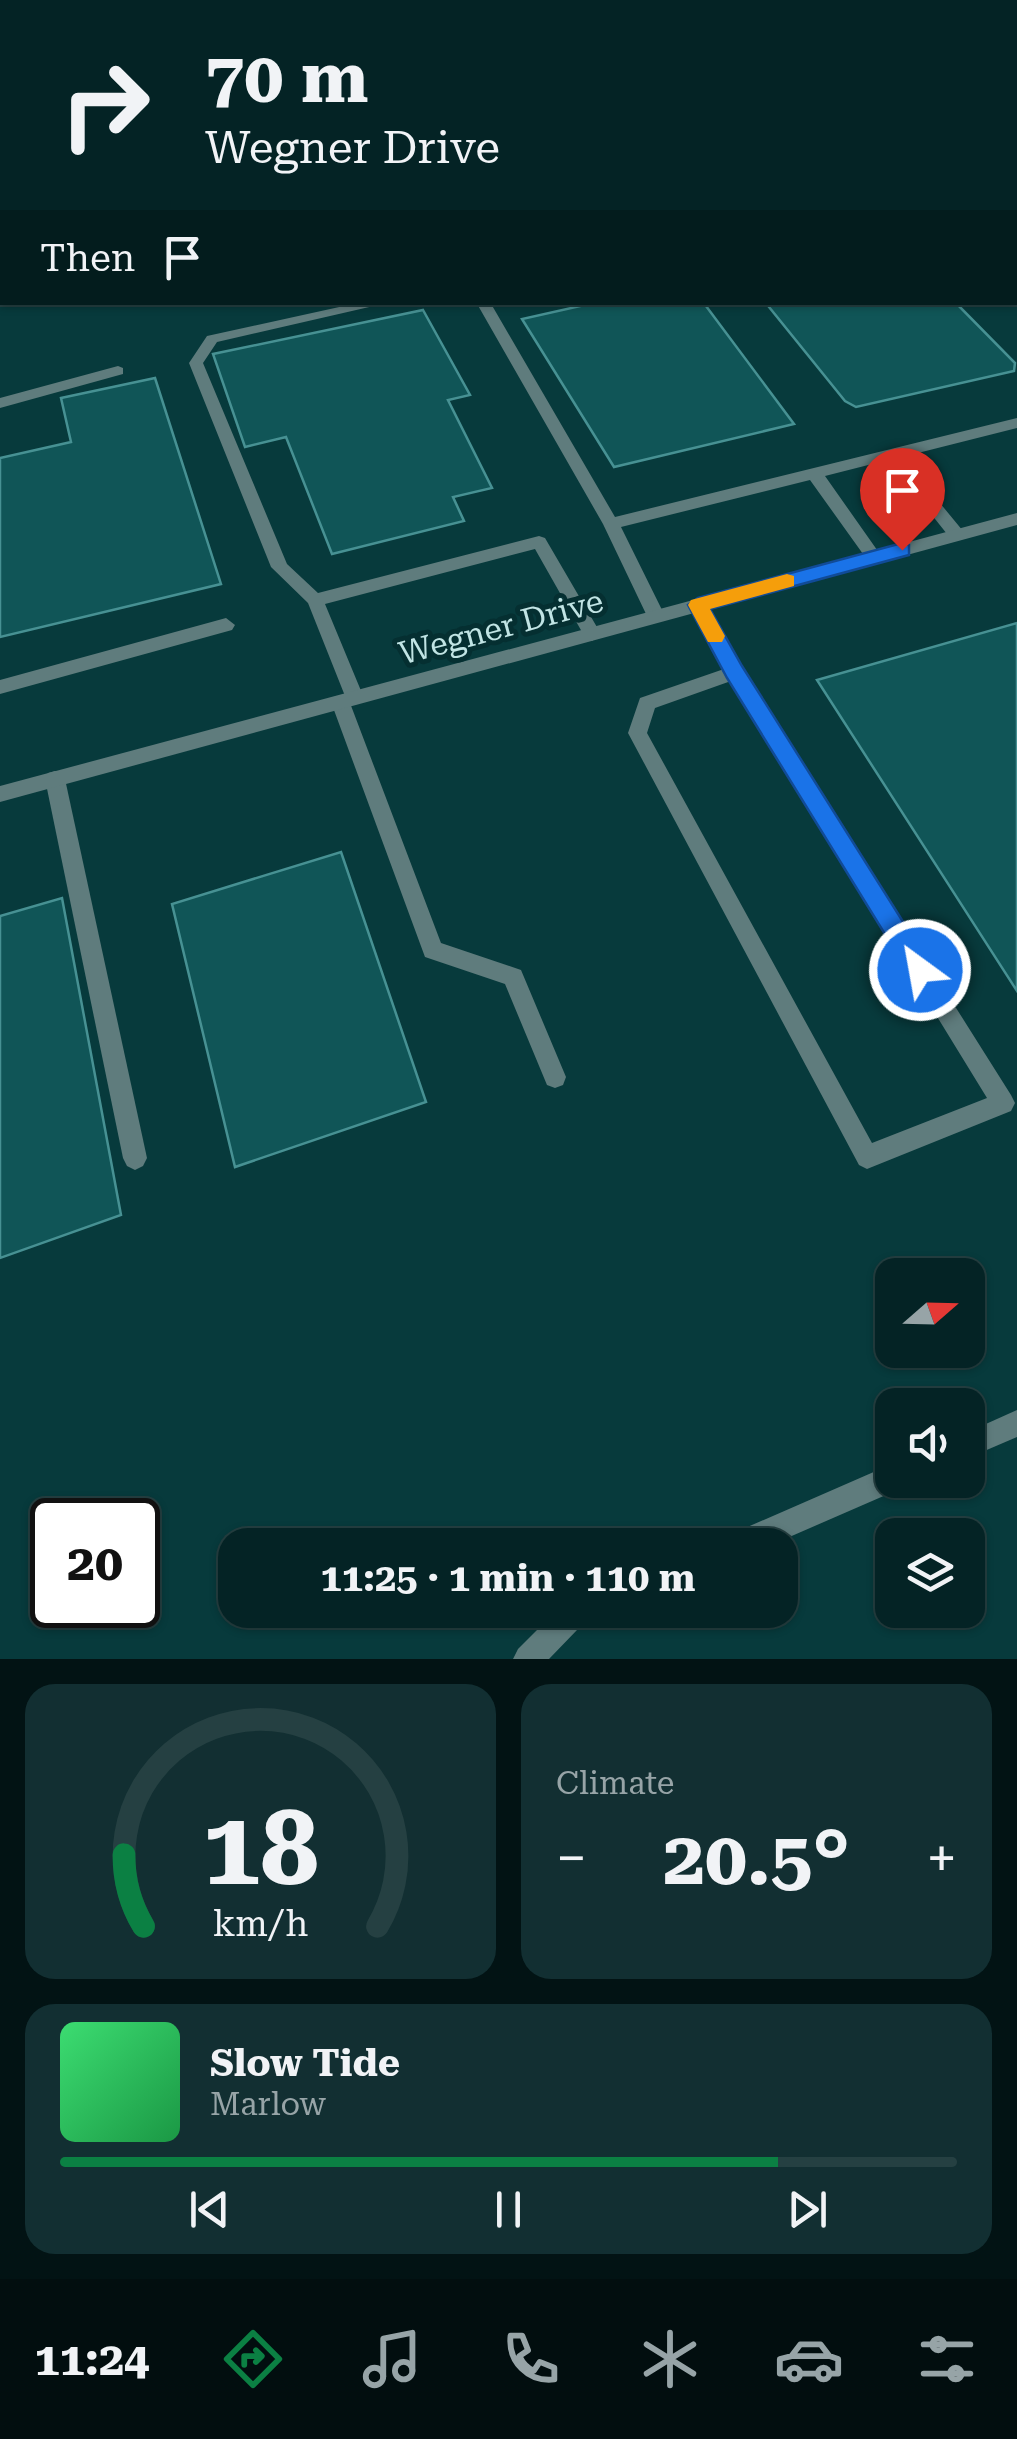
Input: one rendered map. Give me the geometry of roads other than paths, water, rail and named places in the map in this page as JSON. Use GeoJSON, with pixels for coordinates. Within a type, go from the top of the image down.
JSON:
{"type":"FeatureCollection","features":[{"type":"Feature","properties":{"kind":"street"},"geometry":{"type":"LineString","coordinates":[[370,305],[212,339],[196,362],[280,567],[315,600],[434,950],[513,976],[555,1077]]}},
{"type":"Feature","properties":{"kind":"street"},"geometry":{"type":"LineString","coordinates":[[485,305],[610,524],[656,616]]}},
{"type":"Feature","properties":{"kind":"street"},"geometry":{"type":"LineString","coordinates":[[0,403],[118,371]]}},
{"type":"Feature","properties":{"kind":"street"},"geometry":{"type":"LineString","coordinates":[[610,524],[1017,423]]}},
{"type":"Feature","properties":{"kind":"street"},"geometry":{"type":"LineString","coordinates":[[891,454],[957,535]]}},
{"type":"Feature","properties":{"kind":"street"},"geometry":{"type":"LineString","coordinates":[[814,473],[874,557]]}},
{"type":"Feature","properties":{"kind":"street","name":"Wegner Drive"},"geometry":{"type":"LineString","coordinates":[[0,794],[1017,519]]}},
{"type":"Feature","properties":{"kind":"street"},"geometry":{"type":"LineString","coordinates":[[315,600],[539,542],[592,634]]}},
{"type":"Feature","properties":{"kind":"street"},"geometry":{"type":"LineString","coordinates":[[698,605],[735,672],[1003,1103],[867,1158],[637,733],[647,703],[735,672]]}},
{"type":"Feature","properties":{"kind":"street"},"geometry":{"type":"LineString","coordinates":[[0,687],[226,625]]}},
{"type":"Feature","properties":{"kind":"street"},"geometry":{"type":"LineString","coordinates":[[55,780],[135,1158]]}},
{"type":"Feature","properties":{"kind":"street"},"geometry":{"type":"LineString","coordinates":[[985,1438],[1017,1424]]}},
{"type":"Feature","properties":{"kind":"street"},"geometry":{"type":"LineString","coordinates":[[777,1528],[875,1485]]}},
{"type":"Feature","properties":{"kind":"street"},"geometry":{"type":"LineString","coordinates":[[528,1659],[559,1628]]}}]}
